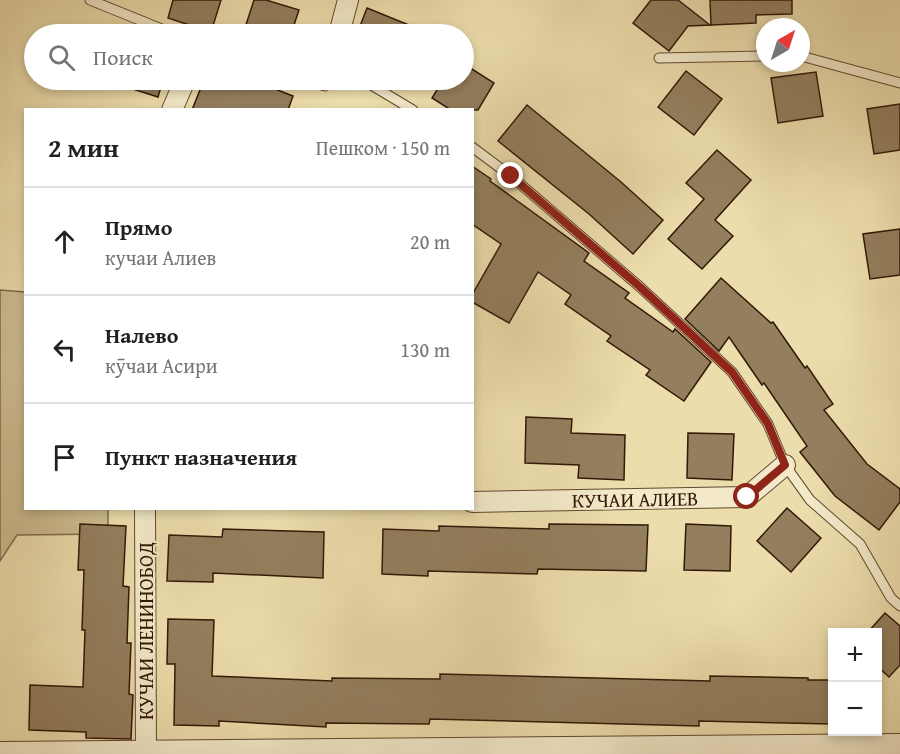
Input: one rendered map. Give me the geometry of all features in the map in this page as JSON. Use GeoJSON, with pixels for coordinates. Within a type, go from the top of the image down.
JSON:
{"type":"FeatureCollection","features":[{"type":"Feature","properties":{"kind":"street"},"geometry":{"type":"LineString","coordinates":[[342,24],[348,0]]}},
{"type":"Feature","properties":{"kind":"street"},"geometry":{"type":"LineString","coordinates":[[173,108],[181,90]]}},
{"type":"Feature","properties":{"kind":"street","name":"КУЧАИ АЛИЕВ"},"geometry":{"type":"LineString","coordinates":[[474,502],[747,497],[785,465]]}},
{"type":"Feature","properties":{"kind":"street","name":"КУЧАИ ЛЕНИНОБОД"},"geometry":{"type":"LineString","coordinates":[[145,510],[146,753]]}},
{"type":"Feature","properties":{"kind":"street"},"geometry":{"type":"LineString","coordinates":[[0,752],[146,753],[900,744]]}},
{"type":"Feature","properties":{"kind":"lane"},"geometry":{"type":"LineString","coordinates":[[90,0],[149,24]]}},
{"type":"Feature","properties":{"kind":"lane"},"geometry":{"type":"LineString","coordinates":[[659,58],[756,56]]}},
{"type":"Feature","properties":{"kind":"lane"},"geometry":{"type":"LineString","coordinates":[[810,58],[900,83]]}},
{"type":"Feature","properties":{"kind":"lane"},"geometry":{"type":"LineString","coordinates":[[380,90],[410,108]]}},
{"type":"Feature","properties":{"kind":"lane"},"geometry":{"type":"LineString","coordinates":[[474,148],[511,176],[615,265],[732,372],[768,424],[785,465],[810,500],[860,544],[891,598],[900,606]]}},
{"type":"Feature","properties":{"kind":"shaded area"},"geometry":{"type":"Polygon","coordinates":[[[0,290],[24,292],[24,510],[108,510],[108,534],[17,535],[0,561],[0,290]]]}},
{"type":"Feature","properties":{"kind":"building"},"geometry":{"type":"Polygon","coordinates":[[[173,0],[221,0],[214,24],[186,24],[168,18],[173,0]]]}},
{"type":"Feature","properties":{"kind":"building"},"geometry":{"type":"Polygon","coordinates":[[[254,0],[266,0],[299,10],[294,24],[246,24],[254,0]]]}},
{"type":"Feature","properties":{"kind":"building"},"geometry":{"type":"Polygon","coordinates":[[[651,0],[678,0],[710,25],[688,26],[669,51],[633,23],[651,0]]]}},
{"type":"Feature","properties":{"kind":"building"},"geometry":{"type":"Polygon","coordinates":[[[710,0],[792,0],[792,14],[756,15],[756,23],[711,25],[710,0]]]}},
{"type":"Feature","properties":{"kind":"building"},"geometry":{"type":"Polygon","coordinates":[[[367,8],[406,24],[361,24],[367,8]]]}},
{"type":"Feature","properties":{"kind":"building"},"geometry":{"type":"Polygon","coordinates":[[[474,70],[494,83],[478,110],[448,108],[432,98],[437,90],[474,90],[474,70]]]}},
{"type":"Feature","properties":{"kind":"building"},"geometry":{"type":"Polygon","coordinates":[[[686,71],[722,99],[694,135],[658,107],[686,71]]]}},
{"type":"Feature","properties":{"kind":"building"},"geometry":{"type":"Polygon","coordinates":[[[816,72],[823,116],[778,123],[771,78],[816,72]]]}},
{"type":"Feature","properties":{"kind":"building"},"geometry":{"type":"Polygon","coordinates":[[[136,90],[160,90],[158,97],[136,90]]]}},
{"type":"Feature","properties":{"kind":"building"},"geometry":{"type":"Polygon","coordinates":[[[200,90],[278,90],[293,96],[289,108],[193,108],[200,90]]]}},
{"type":"Feature","properties":{"kind":"building"},"geometry":{"type":"Polygon","coordinates":[[[900,104],[900,150],[874,154],[867,109],[900,104]]]}},
{"type":"Feature","properties":{"kind":"building"},"geometry":{"type":"Polygon","coordinates":[[[527,105],[621,182],[663,220],[633,254],[589,214],[498,141],[527,105]]]}},
{"type":"Feature","properties":{"kind":"building"},"geometry":{"type":"Polygon","coordinates":[[[717,150],[751,180],[715,220],[733,236],[702,269],[668,239],[704,199],[686,183],[717,150]]]}},
{"type":"Feature","properties":{"kind":"building"},"geometry":{"type":"Polygon","coordinates":[[[474,167],[589,253],[584,261],[629,293],[625,298],[673,332],[675,329],[711,362],[684,401],[646,375],[650,370],[607,341],[611,336],[565,304],[571,295],[538,272],[509,323],[474,303],[474,291],[501,244],[474,225],[474,167]]]}},
{"type":"Feature","properties":{"kind":"building"},"geometry":{"type":"Polygon","coordinates":[[[900,229],[900,275],[870,279],[863,234],[900,229]]]}},
{"type":"Feature","properties":{"kind":"building"},"geometry":{"type":"Polygon","coordinates":[[[721,278],[771,323],[773,322],[833,404],[824,410],[867,464],[900,489],[900,502],[879,530],[835,496],[800,452],[807,446],[729,337],[719,351],[685,319],[721,278]]]}},
{"type":"Feature","properties":{"kind":"building"},"geometry":{"type":"Polygon","coordinates":[[[526,417],[572,419],[571,433],[625,435],[624,480],[578,478],[579,465],[525,463],[526,417]]]}},
{"type":"Feature","properties":{"kind":"building"},"geometry":{"type":"Polygon","coordinates":[[[688,433],[734,434],[732,480],[687,478],[688,433]]]}},
{"type":"Feature","properties":{"kind":"building"},"geometry":{"type":"Polygon","coordinates":[[[787,508],[821,538],[791,572],[757,541],[787,508]]]}},
{"type":"Feature","properties":{"kind":"building"},"geometry":{"type":"Polygon","coordinates":[[[80,524],[126,526],[123,586],[129,587],[127,643],[131,643],[129,694],[133,695],[131,739],[86,738],[86,732],[29,730],[30,685],[83,687],[84,570],[78,570],[80,524]]]}},
{"type":"Feature","properties":{"kind":"building"},"geometry":{"type":"Polygon","coordinates":[[[549,524],[648,525],[646,571],[538,569],[537,574],[428,571],[428,576],[382,574],[383,529],[439,531],[439,526],[549,529],[549,524]]]}},
{"type":"Feature","properties":{"kind":"building"},"geometry":{"type":"Polygon","coordinates":[[[686,524],[731,526],[730,571],[684,570],[686,524]]]}},
{"type":"Feature","properties":{"kind":"building"},"geometry":{"type":"Polygon","coordinates":[[[223,529],[324,532],[323,578],[213,573],[213,582],[167,581],[169,535],[222,537],[223,529]]]}},
{"type":"Feature","properties":{"kind":"building"},"geometry":{"type":"Polygon","coordinates":[[[885,613],[900,626],[900,665],[889,677],[882,671],[882,628],[872,628],[885,613]]]}},
{"type":"Feature","properties":{"kind":"building"},"geometry":{"type":"Polygon","coordinates":[[[168,619],[214,620],[212,676],[332,681],[332,678],[440,679],[440,674],[710,681],[710,676],[808,678],[808,680],[828,680],[828,724],[699,721],[699,726],[430,719],[429,724],[326,723],[326,727],[219,721],[219,726],[174,725],[175,664],[167,664],[168,619]]]}},
{"type":"Feature","properties":{"kind":"route"},"geometry":{"type":"LineString","coordinates":[[511,176],[640,287],[732,372],[768,424],[785,465],[747,497]]}}]}
